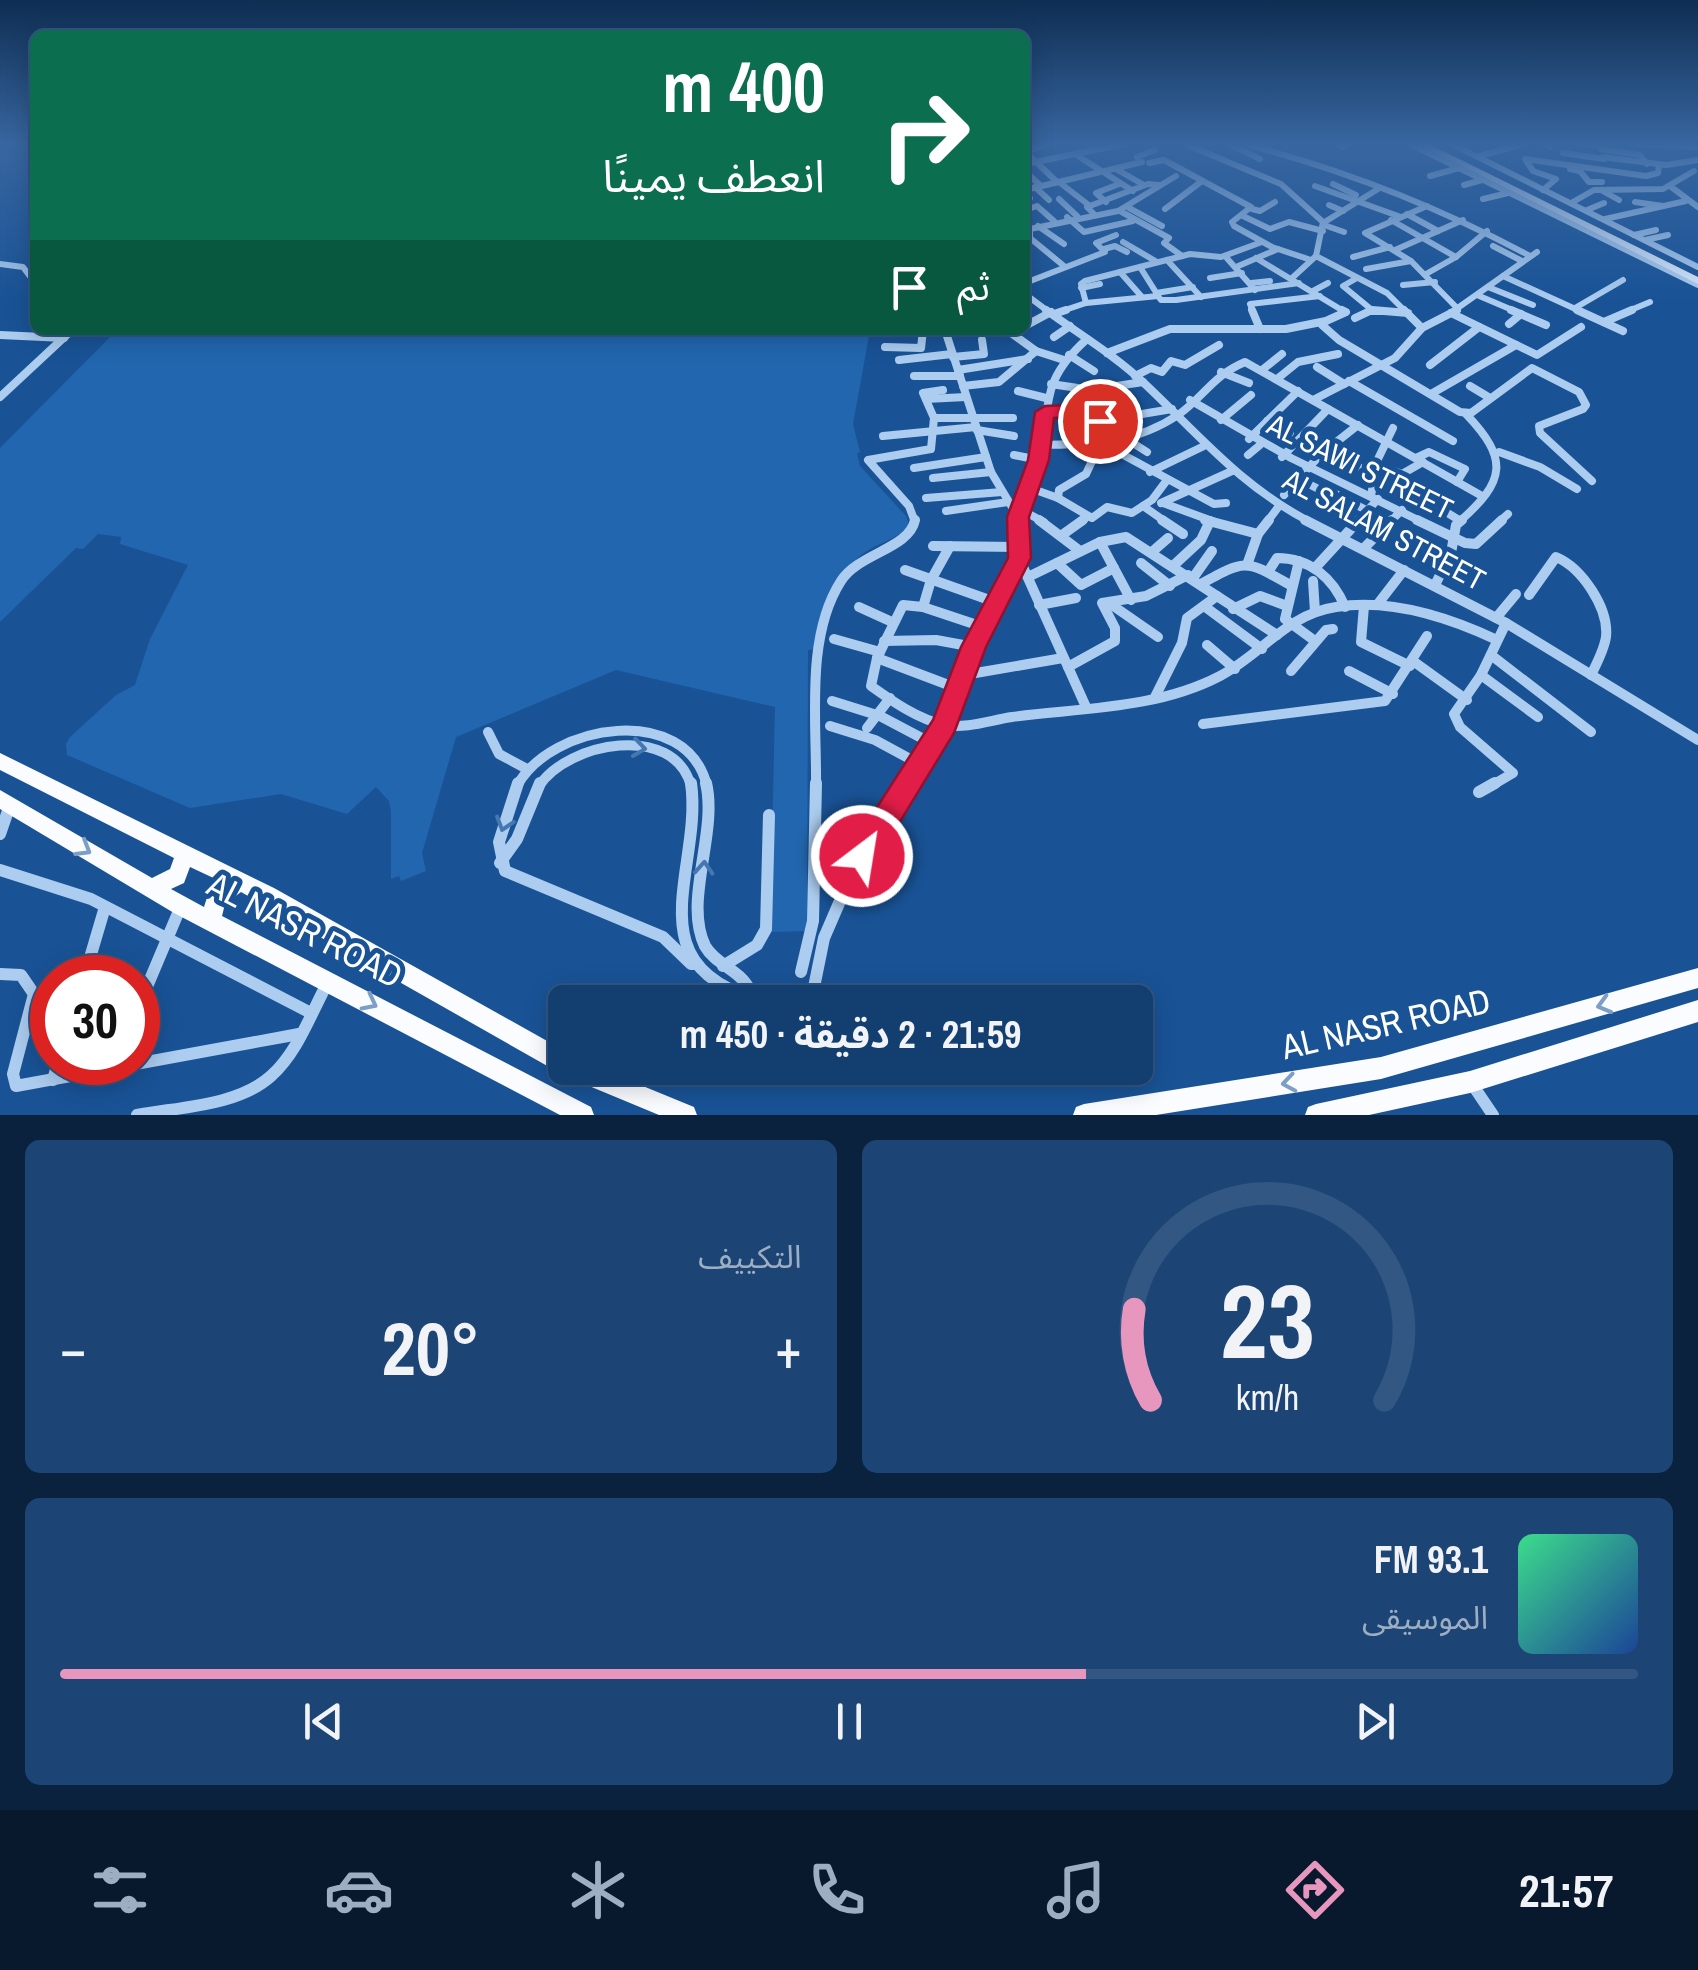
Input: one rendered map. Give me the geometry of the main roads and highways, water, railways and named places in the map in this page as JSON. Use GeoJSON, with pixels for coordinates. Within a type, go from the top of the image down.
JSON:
{"type":"FeatureCollection","features":[{"type":"Feature","properties":{"kind":"highway","name":"AL NASR ROAD"},"geometry":{"type":"LineString","coordinates":[[0,761],[186,852],[548,1054]]}},
{"type":"Feature","properties":{"kind":"highway","name":"AL NASR ROAD"},"geometry":{"type":"LineString","coordinates":[[5,802],[210,922],[583,1115]]}},
{"type":"Feature","properties":{"kind":"highway"},"geometry":{"type":"LineString","coordinates":[[150,889],[177,876],[186,852]]}},
{"type":"Feature","properties":{"kind":"highway"},"geometry":{"type":"LineString","coordinates":[[210,922],[216,898],[239,882]]}},
{"type":"Feature","properties":{"kind":"highway","name":"AL NASR ROAD"},"geometry":{"type":"LineString","coordinates":[[1084,1115],[1382,1068],[1698,978]]}},
{"type":"Feature","properties":{"kind":"highway"},"geometry":{"type":"LineString","coordinates":[[1316,1115],[1470,1082],[1698,1012]]}},
{"type":"Feature","properties":{"kind":"highway"},"geometry":{"type":"LineString","coordinates":[[614,1085],[686,1115]]}},
{"type":"Feature","properties":{"kind":"main road"},"geometry":{"type":"LineString","coordinates":[[1528,196],[1698,283]]}},
{"type":"Feature","properties":{"kind":"main road"},"geometry":{"type":"LineString","coordinates":[[1546,196],[1698,270]]}},
{"type":"Feature","properties":{"kind":"main road"},"geometry":{"type":"LineString","coordinates":[[1626,245],[1660,267]]}}]}
